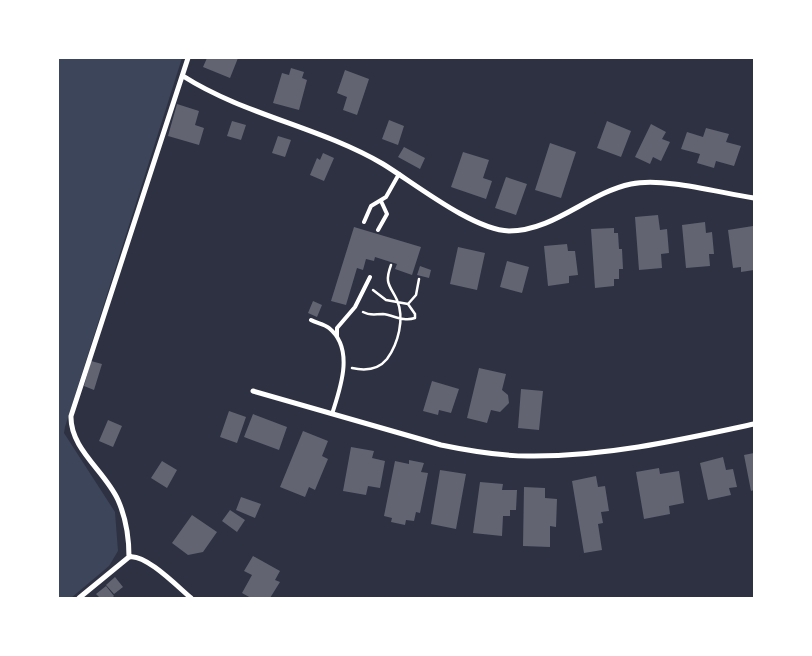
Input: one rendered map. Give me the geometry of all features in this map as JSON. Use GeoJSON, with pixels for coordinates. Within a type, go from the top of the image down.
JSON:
{"type":"FeatureCollection","features":[{"type":"Feature","properties":{"kind":"street"},"geometry":{"type":"LineString","coordinates":[[129,556],[129,538],[118,499],[74,438],[71,416],[188,58]]}},
{"type":"Feature","properties":{"kind":"street"},"geometry":{"type":"LineString","coordinates":[[183,76],[235,103],[346,146],[399,174],[472,220],[491,228],[507,231],[523,230],[541,225],[613,190],[631,184],[651,182],[754,198]]}},
{"type":"Feature","properties":{"kind":"street"},"geometry":{"type":"LineString","coordinates":[[253,391],[441,445],[526,456],[555,456],[658,444],[754,424]]}},
{"type":"Feature","properties":{"kind":"street"},"geometry":{"type":"LineString","coordinates":[[79,598],[129,556],[134,555],[147,561],[191,598]]}},
{"type":"Feature","properties":{"kind":"lane"},"geometry":{"type":"LineString","coordinates":[[364,222],[372,206],[386,197],[399,174]]}},
{"type":"Feature","properties":{"kind":"lane"},"geometry":{"type":"LineString","coordinates":[[378,230],[388,214],[381,201]]}},
{"type":"Feature","properties":{"kind":"lane"},"geometry":{"type":"LineString","coordinates":[[332,414],[342,379],[343,366],[342,350],[337,337],[337,328],[355,307],[370,278]]}},
{"type":"Feature","properties":{"kind":"lane"},"geometry":{"type":"LineString","coordinates":[[311,320],[328,328],[337,337]]}},
{"type":"Feature","properties":{"kind":"path"},"geometry":{"type":"LineString","coordinates":[[343,366],[362,370],[383,363],[396,344],[400,318],[398,303],[388,282],[391,265]]}},
{"type":"Feature","properties":{"kind":"path"},"geometry":{"type":"LineString","coordinates":[[408,304],[414,298],[419,279]]}},
{"type":"Feature","properties":{"kind":"path"},"geometry":{"type":"LineString","coordinates":[[355,307],[371,315],[384,314],[400,318],[415,318],[415,314],[408,304],[386,300],[376,291],[366,286]]}},
{"type":"Feature","properties":{"kind":"shaded area"},"geometry":{"type":"Polygon","coordinates":[[[58,58],[182,58],[65,427],[64,433],[115,512],[118,551],[109,566],[71,598],[58,598],[58,58]]]}},
{"type":"Feature","properties":{"kind":"building"},"geometry":{"type":"Polygon","coordinates":[[[207,58],[238,58],[230,78],[203,67],[207,58]]]}},
{"type":"Feature","properties":{"kind":"building"},"geometry":{"type":"Polygon","coordinates":[[[291,68],[304,72],[302,78],[307,80],[299,110],[273,103],[282,73],[289,75],[291,68]]]}},
{"type":"Feature","properties":{"kind":"building"},"geometry":{"type":"Polygon","coordinates":[[[345,70],[369,79],[357,115],[343,110],[347,97],[337,93],[345,70]]]}},
{"type":"Feature","properties":{"kind":"building"},"geometry":{"type":"Polygon","coordinates":[[[177,104],[199,111],[195,125],[204,128],[199,145],[168,136],[177,104]]]}},
{"type":"Feature","properties":{"kind":"building"},"geometry":{"type":"Polygon","coordinates":[[[389,120],[404,126],[398,145],[382,139],[389,120]]]}},
{"type":"Feature","properties":{"kind":"building"},"geometry":{"type":"Polygon","coordinates":[[[232,121],[246,125],[241,140],[227,136],[232,121]]]}},
{"type":"Feature","properties":{"kind":"building"},"geometry":{"type":"Polygon","coordinates":[[[607,121],[631,131],[621,157],[597,148],[607,121]]]}},
{"type":"Feature","properties":{"kind":"building"},"geometry":{"type":"Polygon","coordinates":[[[651,124],[666,132],[662,139],[670,142],[661,161],[653,157],[650,164],[635,157],[651,124]]]}},
{"type":"Feature","properties":{"kind":"building"},"geometry":{"type":"Polygon","coordinates":[[[706,128],[729,134],[726,142],[741,146],[734,166],[716,161],[714,168],[697,163],[700,154],[681,149],[687,132],[703,137],[706,128]]]}},
{"type":"Feature","properties":{"kind":"building"},"geometry":{"type":"Polygon","coordinates":[[[278,136],[291,140],[285,157],[272,153],[278,136]]]}},
{"type":"Feature","properties":{"kind":"building"},"geometry":{"type":"Polygon","coordinates":[[[550,143],[576,152],[561,198],[535,190],[550,143]]]}},
{"type":"Feature","properties":{"kind":"building"},"geometry":{"type":"Polygon","coordinates":[[[404,147],[425,158],[420,169],[398,157],[404,147]]]}},
{"type":"Feature","properties":{"kind":"building"},"geometry":{"type":"Polygon","coordinates":[[[463,152],[489,160],[483,178],[492,181],[486,199],[451,187],[463,152]]]}},
{"type":"Feature","properties":{"kind":"building"},"geometry":{"type":"Polygon","coordinates":[[[323,153],[334,158],[324,181],[310,175],[317,158],[320,160],[323,153]]]}},
{"type":"Feature","properties":{"kind":"building"},"geometry":{"type":"Polygon","coordinates":[[[506,177],[527,184],[516,215],[495,208],[506,177]]]}},
{"type":"Feature","properties":{"kind":"building"},"geometry":{"type":"Polygon","coordinates":[[[658,215],[660,230],[667,229],[669,253],[661,254],[662,268],[639,270],[635,217],[658,215]]]}},
{"type":"Feature","properties":{"kind":"building"},"geometry":{"type":"Polygon","coordinates":[[[705,222],[706,233],[712,232],[714,254],[709,254],[710,266],[686,268],[682,225],[705,222]]]}},
{"type":"Feature","properties":{"kind":"building"},"geometry":{"type":"Polygon","coordinates":[[[753,226],[754,270],[741,272],[741,267],[733,268],[728,230],[753,226]]]}},
{"type":"Feature","properties":{"kind":"building"},"geometry":{"type":"Polygon","coordinates":[[[354,227],[421,247],[412,275],[395,269],[397,264],[375,257],[374,261],[366,259],[363,270],[357,268],[346,305],[331,301],[354,227]]]}},
{"type":"Feature","properties":{"kind":"building"},"geometry":{"type":"Polygon","coordinates":[[[614,228],[614,233],[618,233],[619,249],[622,249],[623,269],[619,269],[619,279],[614,279],[614,286],[595,288],[591,229],[614,228]]]}},
{"type":"Feature","properties":{"kind":"building"},"geometry":{"type":"Polygon","coordinates":[[[567,244],[568,251],[575,251],[578,275],[569,276],[569,283],[548,286],[544,246],[567,244]]]}},
{"type":"Feature","properties":{"kind":"building"},"geometry":{"type":"Polygon","coordinates":[[[458,247],[485,253],[477,290],[450,284],[458,247]]]}},
{"type":"Feature","properties":{"kind":"building"},"geometry":{"type":"Polygon","coordinates":[[[507,261],[529,267],[522,293],[500,287],[507,261]]]}},
{"type":"Feature","properties":{"kind":"building"},"geometry":{"type":"Polygon","coordinates":[[[420,266],[431,270],[429,278],[417,275],[420,266]]]}},
{"type":"Feature","properties":{"kind":"building"},"geometry":{"type":"Polygon","coordinates":[[[313,301],[322,305],[317,317],[308,313],[313,301]]]}},
{"type":"Feature","properties":{"kind":"building"},"geometry":{"type":"Polygon","coordinates":[[[91,361],[102,364],[94,390],[84,386],[91,361]]]}},
{"type":"Feature","properties":{"kind":"building"},"geometry":{"type":"Polygon","coordinates":[[[479,368],[506,374],[502,390],[508,395],[509,403],[500,412],[491,410],[487,423],[467,418],[479,368]]]}},
{"type":"Feature","properties":{"kind":"building"},"geometry":{"type":"Polygon","coordinates":[[[432,381],[459,389],[451,413],[439,410],[438,415],[423,411],[432,381]]]}},
{"type":"Feature","properties":{"kind":"building"},"geometry":{"type":"Polygon","coordinates":[[[521,389],[543,391],[539,430],[518,428],[521,389]]]}},
{"type":"Feature","properties":{"kind":"building"},"geometry":{"type":"Polygon","coordinates":[[[229,411],[246,417],[237,443],[220,437],[229,411]]]}},
{"type":"Feature","properties":{"kind":"building"},"geometry":{"type":"Polygon","coordinates":[[[253,414],[287,427],[279,450],[244,437],[253,414]]]}},
{"type":"Feature","properties":{"kind":"building"},"geometry":{"type":"Polygon","coordinates":[[[108,420],[122,426],[113,447],[99,441],[108,420]]]}},
{"type":"Feature","properties":{"kind":"building"},"geometry":{"type":"Polygon","coordinates":[[[303,431],[328,441],[322,456],[328,459],[315,490],[309,487],[305,497],[280,487],[303,431]]]}},
{"type":"Feature","properties":{"kind":"building"},"geometry":{"type":"Polygon","coordinates":[[[351,447],[374,451],[372,458],[385,461],[380,488],[368,486],[366,495],[343,491],[351,447]]]}},
{"type":"Feature","properties":{"kind":"building"},"geometry":{"type":"Polygon","coordinates":[[[754,453],[754,490],[751,491],[744,455],[754,453]]]}},
{"type":"Feature","properties":{"kind":"building"},"geometry":{"type":"Polygon","coordinates":[[[723,457],[726,470],[733,469],[737,487],[729,488],[731,495],[708,500],[700,463],[723,457]]]}},
{"type":"Feature","properties":{"kind":"building"},"geometry":{"type":"Polygon","coordinates":[[[409,460],[424,463],[421,472],[428,473],[420,513],[416,512],[414,521],[406,520],[405,525],[391,522],[392,518],[384,516],[395,461],[409,464],[409,460]]]}},
{"type":"Feature","properties":{"kind":"building"},"geometry":{"type":"Polygon","coordinates":[[[162,461],[177,470],[167,488],[151,478],[162,461]]]}},
{"type":"Feature","properties":{"kind":"building"},"geometry":{"type":"Polygon","coordinates":[[[659,468],[660,474],[679,471],[684,503],[669,506],[670,514],[644,519],[636,472],[659,468]]]}},
{"type":"Feature","properties":{"kind":"building"},"geometry":{"type":"Polygon","coordinates":[[[440,470],[466,474],[456,529],[431,524],[440,470]]]}},
{"type":"Feature","properties":{"kind":"building"},"geometry":{"type":"Polygon","coordinates":[[[596,476],[598,487],[605,486],[609,511],[601,512],[603,523],[598,524],[602,550],[584,553],[572,481],[596,476]]]}},
{"type":"Feature","properties":{"kind":"building"},"geometry":{"type":"Polygon","coordinates":[[[480,482],[503,484],[502,490],[517,490],[516,510],[510,510],[510,516],[503,516],[502,536],[473,533],[480,482]]]}},
{"type":"Feature","properties":{"kind":"building"},"geometry":{"type":"Polygon","coordinates":[[[524,487],[545,488],[545,498],[557,499],[556,527],[550,526],[550,547],[523,546],[524,487]]]}},
{"type":"Feature","properties":{"kind":"building"},"geometry":{"type":"Polygon","coordinates":[[[241,497],[261,504],[255,518],[236,510],[241,497]]]}},
{"type":"Feature","properties":{"kind":"building"},"geometry":{"type":"Polygon","coordinates":[[[230,510],[245,520],[237,532],[222,521],[230,510]]]}},
{"type":"Feature","properties":{"kind":"building"},"geometry":{"type":"Polygon","coordinates":[[[192,515],[217,532],[203,552],[188,555],[172,543],[192,515]]]}},
{"type":"Feature","properties":{"kind":"building"},"geometry":{"type":"Polygon","coordinates":[[[253,556],[280,571],[275,580],[280,582],[270,598],[251,598],[242,593],[252,575],[244,571],[253,556]]]}},
{"type":"Feature","properties":{"kind":"building"},"geometry":{"type":"Polygon","coordinates":[[[115,577],[123,587],[114,594],[106,585],[115,577]]]}},
{"type":"Feature","properties":{"kind":"building"},"geometry":{"type":"Polygon","coordinates":[[[106,586],[114,596],[112,598],[100,598],[96,594],[106,586]]]}}]}
